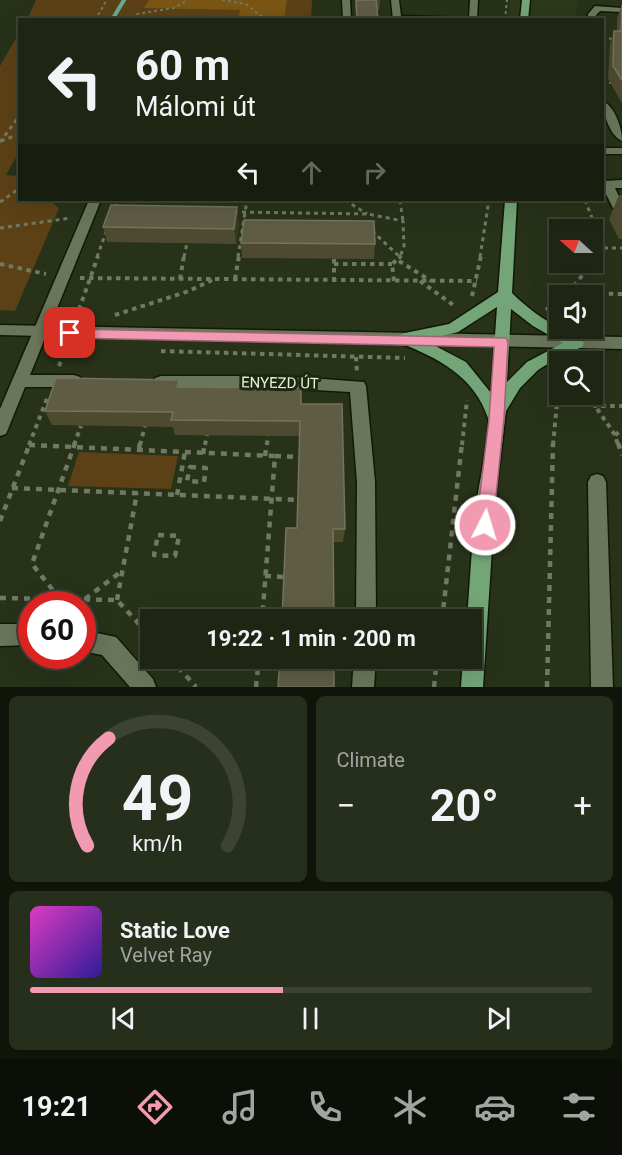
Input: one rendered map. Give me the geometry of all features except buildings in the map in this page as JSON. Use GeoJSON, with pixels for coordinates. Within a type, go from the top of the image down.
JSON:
{"type":"FeatureCollection","features":[{"type":"Feature","properties":{"kind":"main road"},"geometry":{"type":"LineString","coordinates":[[524,18],[526,0]]}},
{"type":"Feature","properties":{"kind":"main road"},"geometry":{"type":"LineString","coordinates":[[472,687],[486,502],[497,419],[511,201]]}},
{"type":"Feature","properties":{"kind":"main road"},"geometry":{"type":"LineString","coordinates":[[405,339],[453,328],[505,294]]}},
{"type":"Feature","properties":{"kind":"main road"},"geometry":{"type":"LineString","coordinates":[[505,294],[520,311],[533,320],[577,343]]}},
{"type":"Feature","properties":{"kind":"main road"},"geometry":{"type":"LineString","coordinates":[[405,339],[461,365],[480,387],[497,419]]}},
{"type":"Feature","properties":{"kind":"main road"},"geometry":{"type":"LineString","coordinates":[[497,419],[508,390],[526,370],[553,352],[577,343]]}},
{"type":"Feature","properties":{"kind":"street"},"geometry":{"type":"LineString","coordinates":[[346,0],[347,18]]}},
{"type":"Feature","properties":{"kind":"street"},"geometry":{"type":"LineString","coordinates":[[394,0],[397,18]]}},
{"type":"Feature","properties":{"kind":"street"},"geometry":{"type":"LineString","coordinates":[[473,18],[474,0]]}},
{"type":"Feature","properties":{"kind":"street"},"geometry":{"type":"LineString","coordinates":[[593,18],[595,10],[604,8],[622,10]]}},
{"type":"Feature","properties":{"kind":"street"},"geometry":{"type":"LineString","coordinates":[[604,106],[622,138]]}},
{"type":"Feature","properties":{"kind":"street"},"geometry":{"type":"LineString","coordinates":[[604,151],[622,151]]}},
{"type":"Feature","properties":{"kind":"street"},"geometry":{"type":"LineString","coordinates":[[622,184],[607,184],[617,205],[622,207]]}},
{"type":"Feature","properties":{"kind":"street"},"geometry":{"type":"LineString","coordinates":[[0,429],[95,201]]}},
{"type":"Feature","properties":{"kind":"street"},"geometry":{"type":"LineString","coordinates":[[0,330],[41,333],[622,343]]}},
{"type":"Feature","properties":{"kind":"street"},"geometry":{"type":"LineString","coordinates":[[20,381],[88,381]]}},
{"type":"Feature","properties":{"kind":"street","name":"ENYEZD ÚT"},"geometry":{"type":"LineString","coordinates":[[145,381],[282,382],[358,386],[366,482],[366,609]]}},
{"type":"Feature","properties":{"kind":"street"},"geometry":{"type":"LineString","coordinates":[[597,482],[602,687]]}},
{"type":"Feature","properties":{"kind":"street"},"geometry":{"type":"LineString","coordinates":[[0,635],[18,634]]}},
{"type":"Feature","properties":{"kind":"street"},"geometry":{"type":"LineString","coordinates":[[96,643],[108,645],[145,687]]}},
{"type":"Feature","properties":{"kind":"street"},"geometry":{"type":"LineString","coordinates":[[363,687],[364,669]]}},
{"type":"Feature","properties":{"kind":"path"},"geometry":{"type":"LineString","coordinates":[[96,18],[107,0]]}},
{"type":"Feature","properties":{"kind":"path"},"geometry":{"type":"LineString","coordinates":[[135,18],[137,14],[174,8],[187,0]]}},
{"type":"Feature","properties":{"kind":"path"},"geometry":{"type":"LineString","coordinates":[[222,0],[246,4],[264,18]]}},
{"type":"Feature","properties":{"kind":"path"},"geometry":{"type":"LineString","coordinates":[[505,18],[507,0]]}},
{"type":"Feature","properties":{"kind":"path"},"geometry":{"type":"LineString","coordinates":[[604,38],[617,40]]}},
{"type":"Feature","properties":{"kind":"path"},"geometry":{"type":"LineString","coordinates":[[604,48],[609,49]]}},
{"type":"Feature","properties":{"kind":"path"},"geometry":{"type":"LineString","coordinates":[[604,83],[622,83]]}},
{"type":"Feature","properties":{"kind":"path"},"geometry":{"type":"LineString","coordinates":[[0,141],[18,118]]}},
{"type":"Feature","properties":{"kind":"path"},"geometry":{"type":"LineString","coordinates":[[0,141],[18,135]]}},
{"type":"Feature","properties":{"kind":"path"},"geometry":{"type":"LineString","coordinates":[[0,202],[18,189]]}},
{"type":"Feature","properties":{"kind":"path"},"geometry":{"type":"LineString","coordinates":[[153,201],[149,210],[160,210]]}},
{"type":"Feature","properties":{"kind":"path"},"geometry":{"type":"LineString","coordinates":[[235,279],[247,201]]}},
{"type":"Feature","properties":{"kind":"path"},"geometry":{"type":"LineString","coordinates":[[347,201],[368,214]]}},
{"type":"Feature","properties":{"kind":"path"},"geometry":{"type":"LineString","coordinates":[[334,280],[334,261],[392,264],[400,259],[404,252],[400,201]]}},
{"type":"Feature","properties":{"kind":"path"},"geometry":{"type":"LineString","coordinates":[[585,201],[604,248]]}},
{"type":"Feature","properties":{"kind":"path"},"geometry":{"type":"LineString","coordinates":[[114,210],[126,210]]}},
{"type":"Feature","properties":{"kind":"path"},"geometry":{"type":"LineString","coordinates":[[224,212],[368,214],[403,221]]}},
{"type":"Feature","properties":{"kind":"path"},"geometry":{"type":"LineString","coordinates":[[353,214],[361,221]]}},
{"type":"Feature","properties":{"kind":"path"},"geometry":{"type":"LineString","coordinates":[[0,228],[88,216]]}},
{"type":"Feature","properties":{"kind":"path"},"geometry":{"type":"LineString","coordinates":[[84,322],[74,324],[110,221]]}},
{"type":"Feature","properties":{"kind":"path"},"geometry":{"type":"LineString","coordinates":[[369,228],[400,259],[432,281]]}},
{"type":"Feature","properties":{"kind":"path"},"geometry":{"type":"LineString","coordinates":[[180,279],[187,243]]}},
{"type":"Feature","properties":{"kind":"path"},"geometry":{"type":"LineString","coordinates":[[604,248],[622,248]]}},
{"type":"Feature","properties":{"kind":"path"},"geometry":{"type":"LineString","coordinates":[[574,285],[604,248]]}},
{"type":"Feature","properties":{"kind":"path"},"geometry":{"type":"LineString","coordinates":[[0,264],[63,278],[477,281]]}},
{"type":"Feature","properties":{"kind":"path"},"geometry":{"type":"LineString","coordinates":[[392,264],[394,281]]}},
{"type":"Feature","properties":{"kind":"path"},"geometry":{"type":"LineString","coordinates":[[105,317],[125,313],[178,295],[216,279]]}},
{"type":"Feature","properties":{"kind":"path"},"geometry":{"type":"LineString","coordinates":[[419,281],[456,307]]}},
{"type":"Feature","properties":{"kind":"path"},"geometry":{"type":"LineString","coordinates":[[603,294],[622,294]]}},
{"type":"Feature","properties":{"kind":"path"},"geometry":{"type":"LineString","coordinates":[[0,520],[54,381],[70,333]]}},
{"type":"Feature","properties":{"kind":"path"},"geometry":{"type":"LineString","coordinates":[[443,609],[467,400],[463,389]]}},
{"type":"Feature","properties":{"kind":"path"},"geometry":{"type":"LineString","coordinates":[[547,687],[553,440],[557,405]]}},
{"type":"Feature","properties":{"kind":"path"},"geometry":{"type":"LineString","coordinates":[[595,406],[622,406]]}},
{"type":"Feature","properties":{"kind":"path"},"geometry":{"type":"LineString","coordinates":[[595,406],[615,435],[622,455]]}},
{"type":"Feature","properties":{"kind":"path"},"geometry":{"type":"LineString","coordinates":[[54,591],[33,564],[81,426]]}},
{"type":"Feature","properties":{"kind":"path"},"geometry":{"type":"LineString","coordinates":[[139,448],[145,426]]}},
{"type":"Feature","properties":{"kind":"path"},"geometry":{"type":"LineString","coordinates":[[615,435],[622,430]]}},
{"type":"Feature","properties":{"kind":"path"},"geometry":{"type":"LineString","coordinates":[[203,454],[207,435]]}},
{"type":"Feature","properties":{"kind":"path"},"geometry":{"type":"LineString","coordinates":[[265,456],[267,435]]}},
{"type":"Feature","properties":{"kind":"path"},"geometry":{"type":"LineString","coordinates":[[29,445],[139,448],[203,454],[300,457]]}},
{"type":"Feature","properties":{"kind":"path"},"geometry":{"type":"LineString","coordinates":[[177,495],[185,452]]}},
{"type":"Feature","properties":{"kind":"path"},"geometry":{"type":"LineString","coordinates":[[263,609],[276,456]]}},
{"type":"Feature","properties":{"kind":"path"},"geometry":{"type":"LineString","coordinates":[[190,467],[206,468],[204,482],[187,481],[190,467]]}},
{"type":"Feature","properties":{"kind":"path"},"geometry":{"type":"LineString","coordinates":[[12,488],[113,490],[137,494],[299,500]]}},
{"type":"Feature","properties":{"kind":"path"},"geometry":{"type":"LineString","coordinates":[[117,600],[137,494]]}},
{"type":"Feature","properties":{"kind":"path"},"geometry":{"type":"LineString","coordinates":[[158,535],[179,536],[175,556],[154,555],[158,535]]}},
{"type":"Feature","properties":{"kind":"path"},"geometry":{"type":"LineString","coordinates":[[96,591],[122,571]]}},
{"type":"Feature","properties":{"kind":"path"},"geometry":{"type":"LineString","coordinates":[[266,576],[285,577]]}},
{"type":"Feature","properties":{"kind":"path"},"geometry":{"type":"LineString","coordinates":[[0,598],[18,598]]}},
{"type":"Feature","properties":{"kind":"path"},"geometry":{"type":"LineString","coordinates":[[96,599],[117,600],[140,625]]}},
{"type":"Feature","properties":{"kind":"path"},"geometry":{"type":"LineString","coordinates":[[180,669],[196,687]]}},
{"type":"Feature","properties":{"kind":"path"},"geometry":{"type":"LineString","coordinates":[[256,687],[258,669]]}},
{"type":"Feature","properties":{"kind":"path"},"geometry":{"type":"LineString","coordinates":[[434,687],[436,669]]}},
{"type":"Feature","properties":{"kind":"shaded area"},"geometry":{"type":"Polygon","coordinates":[[[36,0],[312,0],[311,18],[28,18],[36,0]]]}},
{"type":"Feature","properties":{"kind":"shaded area"},"geometry":{"type":"Polygon","coordinates":[[[149,0],[287,0],[284,18],[238,18],[240,10],[144,8],[149,0]]]}},
{"type":"Feature","properties":{"kind":"shaded area"},"geometry":{"type":"Polygon","coordinates":[[[510,0],[578,0],[576,18],[509,18],[510,0]]]}},
{"type":"Feature","properties":{"kind":"shaded area"},"geometry":{"type":"Polygon","coordinates":[[[18,35],[18,154],[6,175],[18,176],[18,201],[50,201],[59,208],[15,311],[0,310],[0,66],[18,35]]]}},
{"type":"Feature","properties":{"kind":"shaded area"},"geometry":{"type":"Polygon","coordinates":[[[79,452],[178,456],[171,489],[68,486],[79,452]]]}},
{"type":"Feature","properties":{"kind":"waterway"},"geometry":{"type":"LineString","coordinates":[[113,18],[124,0]]}},
{"type":"Feature","properties":{"kind":"route"},"geometry":{"type":"LineString","coordinates":[[70,333],[501,342],[497,419],[485,525]]}}]}
